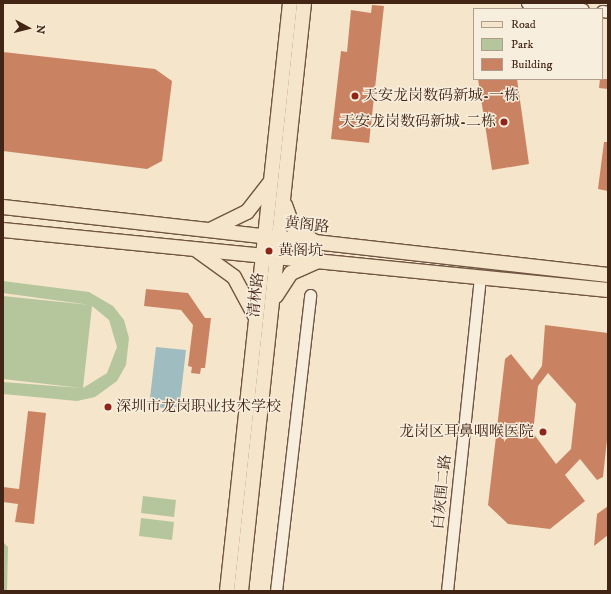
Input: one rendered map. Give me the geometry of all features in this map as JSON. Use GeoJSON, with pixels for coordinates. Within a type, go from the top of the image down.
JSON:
{"type":"FeatureCollection","features":[{"type":"Feature","properties":{"kind":"main road","name":"清林路"},"geometry":{"type":"LineString","coordinates":[[227,591],[290,3]]}},
{"type":"Feature","properties":{"kind":"main road","name":"清林路"},"geometry":{"type":"LineString","coordinates":[[241,591],[304,3]]}},
{"type":"Feature","properties":{"kind":"main road"},"geometry":{"type":"LineString","coordinates":[[204,230],[227,225],[247,212],[263,196],[271,177]]}},
{"type":"Feature","properties":{"kind":"main road"},"geometry":{"type":"LineString","coordinates":[[284,193],[294,227],[324,244]]}},
{"type":"Feature","properties":{"kind":"main road","name":"黄阁路"},"geometry":{"type":"LineString","coordinates":[[3,207],[608,275]]}},
{"type":"Feature","properties":{"kind":"main road"},"geometry":{"type":"LineString","coordinates":[[3,230],[608,290]]}},
{"type":"Feature","properties":{"kind":"main road"},"geometry":{"type":"LineString","coordinates":[[191,248],[216,261],[234,277],[247,296],[256,320]]}},
{"type":"Feature","properties":{"kind":"main road"},"geometry":{"type":"LineString","coordinates":[[272,306],[291,273],[322,261]]}},
{"type":"Feature","properties":{"kind":"main road"},"geometry":{"type":"LineString","coordinates":[[249,390],[263,392]]}},
{"type":"Feature","properties":{"kind":"street"},"geometry":{"type":"LineString","coordinates":[[527,3],[574,8]]}},
{"type":"Feature","properties":{"kind":"street","name":"白灰围二路"},"geometry":{"type":"LineString","coordinates":[[447,591],[480,277]]}},
{"type":"Feature","properties":{"kind":"street"},"geometry":{"type":"LineString","coordinates":[[276,591],[310,295]]}},
{"type":"Feature","properties":{"kind":"green space"},"geometry":{"type":"Polygon","coordinates":[[[3,281],[89,292],[113,306],[124,320],[129,338],[126,365],[117,381],[95,397],[77,401],[3,394],[3,382],[81,388],[3,379],[3,296],[90,305],[3,293],[3,281]],[[92,306],[83,388],[107,373],[117,347],[109,320],[92,306]]]}},
{"type":"Feature","properties":{"kind":"green space"},"geometry":{"type":"Polygon","coordinates":[[[143,496],[176,500],[174,517],[141,513],[143,496]]]}},
{"type":"Feature","properties":{"kind":"green space"},"geometry":{"type":"Polygon","coordinates":[[[141,518],[174,522],[172,540],[139,536],[141,518]]]}},
{"type":"Feature","properties":{"kind":"green space"},"geometry":{"type":"Polygon","coordinates":[[[3,542],[8,547],[7,591],[3,591],[3,542]]]}},
{"type":"Feature","properties":{"kind":"water"},"geometry":{"type":"Polygon","coordinates":[[[156,347],[186,350],[179,410],[149,406],[156,347]]]}},
{"type":"Feature","properties":{"kind":"building","name":"天安龙岗数码新城-一栋"},"geometry":{"type":"Polygon","coordinates":[[[372,5],[384,6],[369,143],[331,139],[341,51],[347,52],[351,10],[371,13],[372,5]]]}},
{"type":"Feature","properties":{"kind":"building"},"geometry":{"type":"Polygon","coordinates":[[[3,52],[155,69],[172,81],[162,161],[147,169],[3,151],[3,52]]]}},
{"type":"Feature","properties":{"kind":"building"},"geometry":{"type":"Polygon","coordinates":[[[608,79],[608,89],[599,88],[600,80],[608,79]]]}},
{"type":"Feature","properties":{"kind":"building","name":"天安龙岗数码新城-二栋"},"geometry":{"type":"Polygon","coordinates":[[[478,80],[517,80],[529,164],[492,170],[478,80]]]}},
{"type":"Feature","properties":{"kind":"building"},"geometry":{"type":"Polygon","coordinates":[[[604,142],[608,142],[608,191],[598,189],[604,142]]]}},
{"type":"Feature","properties":{"kind":"building"},"geometry":{"type":"Polygon","coordinates":[[[146,289],[188,293],[205,318],[211,318],[205,368],[201,368],[200,374],[191,373],[192,367],[188,366],[193,325],[181,310],[144,306],[146,289]]]}},
{"type":"Feature","properties":{"kind":"building"},"geometry":{"type":"Polygon","coordinates":[[[545,325],[608,333],[608,431],[603,477],[597,480],[580,459],[565,475],[585,501],[550,529],[508,524],[488,505],[505,359],[511,354],[532,380],[542,366],[545,325]],[[548,373],[538,386],[533,433],[556,464],[571,449],[576,404],[548,373]]]}},
{"type":"Feature","properties":{"kind":"building"},"geometry":{"type":"Polygon","coordinates":[[[28,411],[46,413],[34,524],[15,522],[18,504],[3,502],[3,487],[19,489],[28,411]]]}},
{"type":"Feature","properties":{"kind":"building"},"geometry":{"type":"Polygon","coordinates":[[[608,506],[608,535],[594,546],[597,514],[608,506]]]}},
{"type":"Feature","properties":{"kind":"place","name":"天安龙岗数码新城-一栋"},"geometry":{"type":"Point","coordinates":[355,96]}},
{"type":"Feature","properties":{"kind":"place","name":"天安龙岗数码新城-二栋"},"geometry":{"type":"Point","coordinates":[504,122]}},
{"type":"Feature","properties":{"kind":"place","name":"黄阁坑"},"geometry":{"type":"Point","coordinates":[269,251]}},
{"type":"Feature","properties":{"kind":"place","name":"深圳市龙岗职业技术学校"},"geometry":{"type":"Point","coordinates":[108,407]}},
{"type":"Feature","properties":{"kind":"place","name":"龙岗区耳鼻咽喉医院"},"geometry":{"type":"Point","coordinates":[543,432]}}]}
